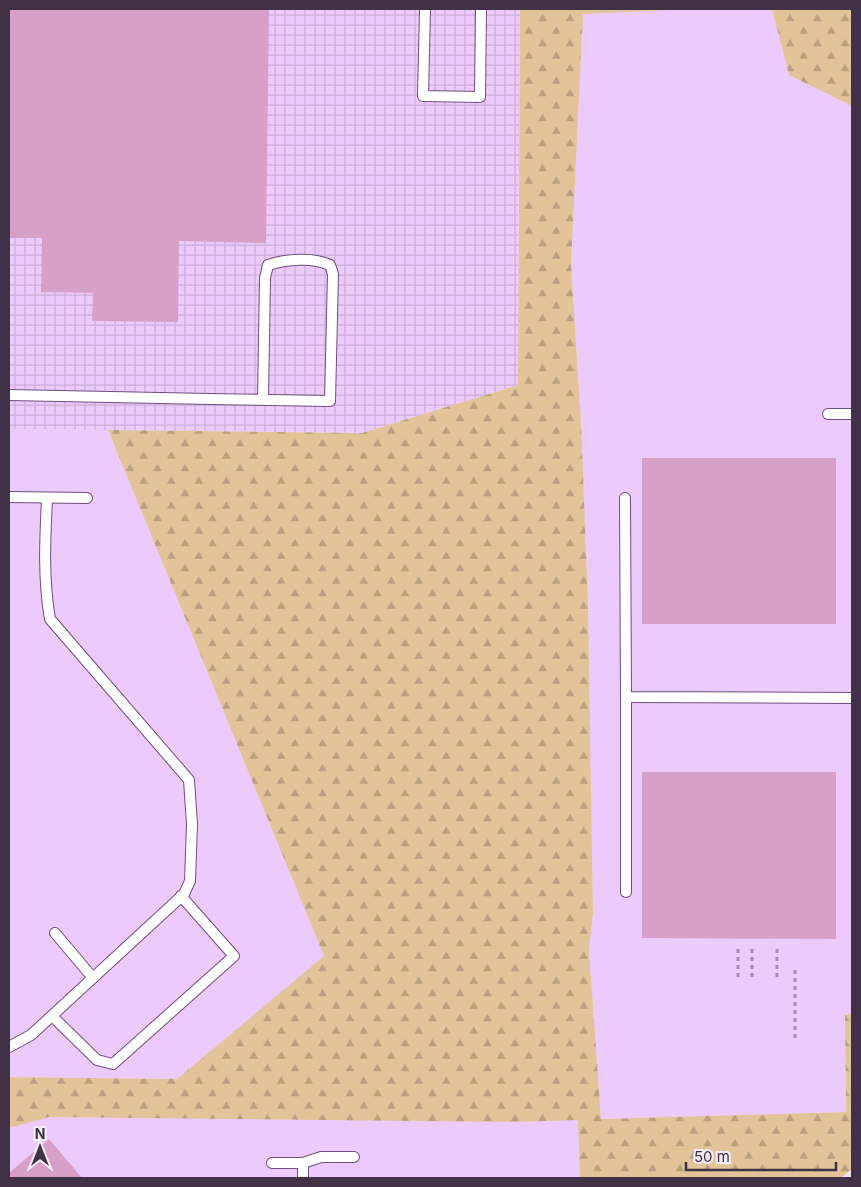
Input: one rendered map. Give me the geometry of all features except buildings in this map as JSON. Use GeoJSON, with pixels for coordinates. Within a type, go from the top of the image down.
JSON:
{"type":"FeatureCollection","features":[{"type":"Feature","properties":{"kind":"lane"},"geometry":{"type":"LineString","coordinates":[[424,9],[423,96],[480,97],[481,9]]}},
{"type":"Feature","properties":{"kind":"lane"},"geometry":{"type":"LineString","coordinates":[[9,395],[263,400],[330,401],[333,274],[330,265],[322,261],[280,261],[268,265],[265,278],[263,400]]}},
{"type":"Feature","properties":{"kind":"lane"},"geometry":{"type":"LineString","coordinates":[[828,414],[852,414]]}},
{"type":"Feature","properties":{"kind":"lane"},"geometry":{"type":"LineString","coordinates":[[9,497],[47,499],[87,498]]}},
{"type":"Feature","properties":{"kind":"lane"},"geometry":{"type":"LineString","coordinates":[[625,498],[626,892]]}},
{"type":"Feature","properties":{"kind":"lane"},"geometry":{"type":"LineString","coordinates":[[9,1047],[31,1035],[52,1016],[181,896],[190,882],[192,824],[189,780],[50,618],[46,597],[44,549],[47,499]]}},
{"type":"Feature","properties":{"kind":"lane"},"geometry":{"type":"LineString","coordinates":[[626,697],[852,698]]}},
{"type":"Feature","properties":{"kind":"lane"},"geometry":{"type":"LineString","coordinates":[[52,1016],[97,1060],[113,1064],[234,956],[181,896]]}},
{"type":"Feature","properties":{"kind":"lane"},"geometry":{"type":"LineString","coordinates":[[55,933],[93,978]]}},
{"type":"Feature","properties":{"kind":"lane"},"geometry":{"type":"LineString","coordinates":[[272,1163],[303,1163],[321,1157],[354,1157]]}},
{"type":"Feature","properties":{"kind":"lane"},"geometry":{"type":"LineString","coordinates":[[303,1163],[303,1178]]}},
{"type":"Feature","properties":{"kind":"path"},"geometry":{"type":"LineString","coordinates":[[738,949],[738,980]]}},
{"type":"Feature","properties":{"kind":"path"},"geometry":{"type":"LineString","coordinates":[[752,949],[752,980]]}},
{"type":"Feature","properties":{"kind":"path"},"geometry":{"type":"LineString","coordinates":[[777,949],[777,980]]}},
{"type":"Feature","properties":{"kind":"path"},"geometry":{"type":"LineString","coordinates":[[795,970],[795,1038]]}},
{"type":"Feature","properties":{"kind":"shaded area"},"geometry":{"type":"Polygon","coordinates":[[[9,9],[520,9],[518,385],[362,433],[9,429],[9,9]]]}},
{"type":"Feature","properties":{"kind":"shaded area"},"geometry":{"type":"Polygon","coordinates":[[[690,9],[772,9],[789,75],[852,106],[852,1013],[845,1015],[846,1112],[601,1119],[589,949],[593,914],[588,601],[581,422],[571,265],[583,13],[690,9]]]}},
{"type":"Feature","properties":{"kind":"shaded area"},"geometry":{"type":"Polygon","coordinates":[[[9,429],[108,430],[324,956],[177,1079],[9,1077],[9,429]]]}},
{"type":"Feature","properties":{"kind":"shaded area"},"geometry":{"type":"Polygon","coordinates":[[[49,1117],[578,1120],[580,1178],[9,1178],[9,1128],[49,1117]]]}},
{"type":"Feature","properties":{"kind":"green space"},"geometry":{"type":"Polygon","coordinates":[[[520,9],[690,9],[583,14],[571,265],[581,422],[588,601],[593,914],[589,949],[601,1119],[846,1112],[845,1015],[852,1013],[852,1169],[841,1178],[580,1178],[578,1120],[513,1122],[49,1117],[9,1128],[9,1077],[177,1079],[324,956],[108,430],[362,433],[518,385],[520,9]]]}},
{"type":"Feature","properties":{"kind":"green space"},"geometry":{"type":"Polygon","coordinates":[[[772,9],[852,9],[852,106],[789,75],[772,9]]]}}]}
